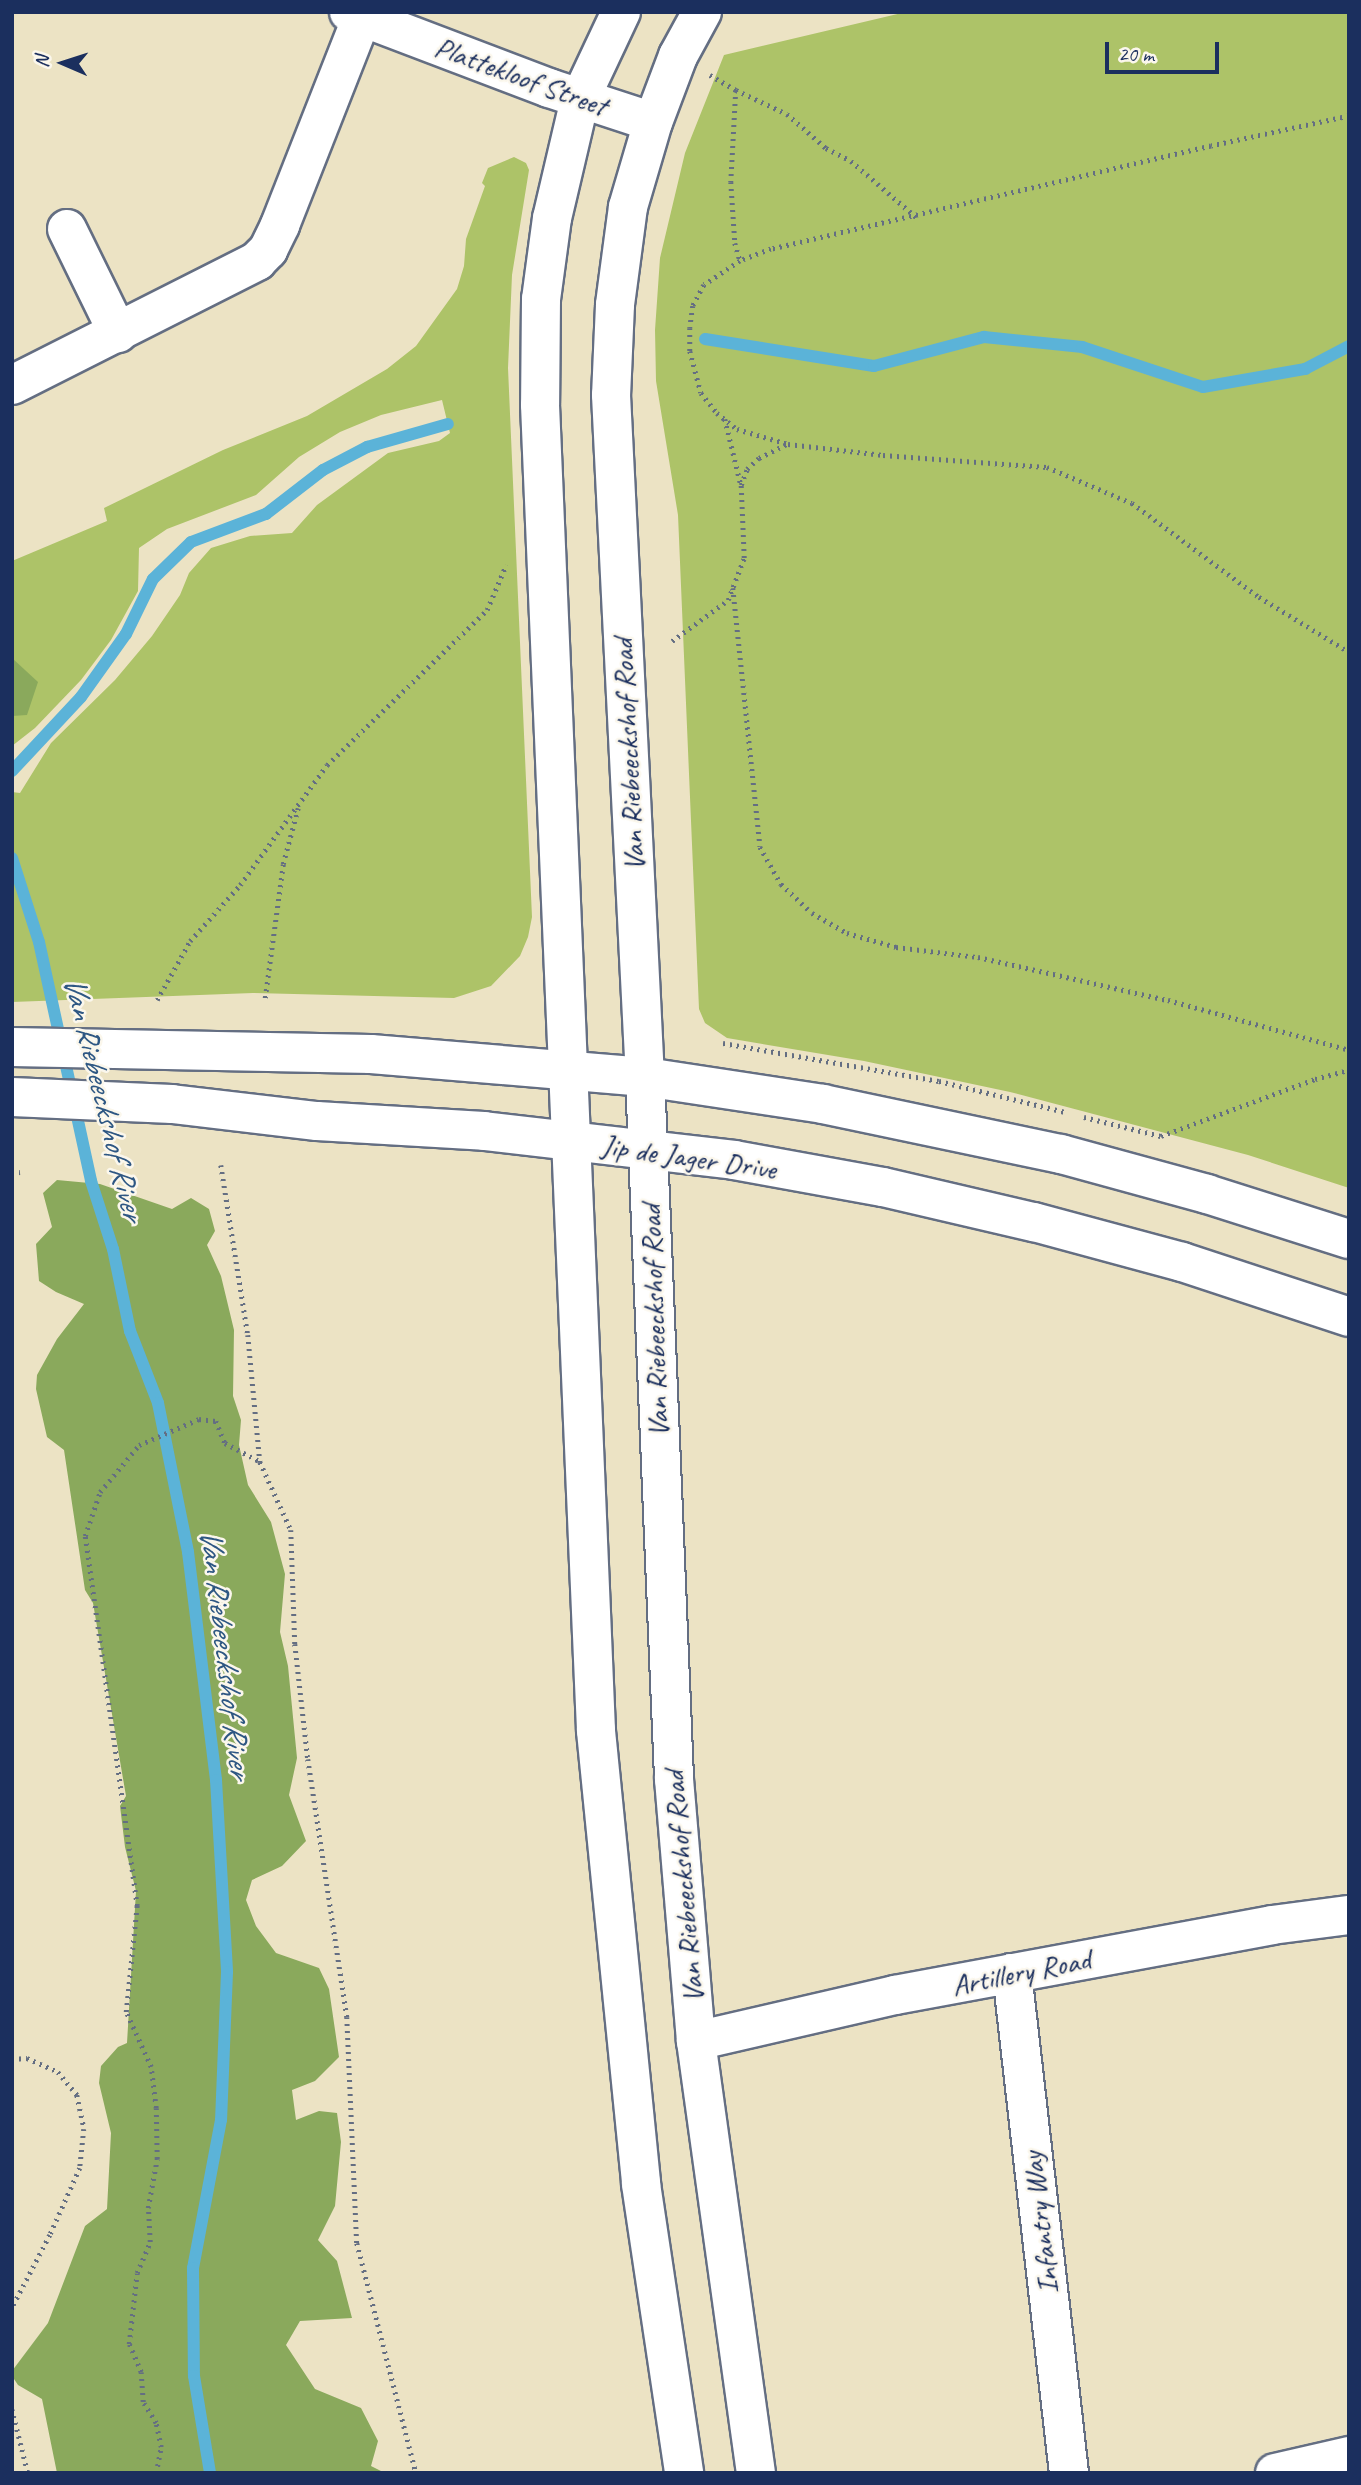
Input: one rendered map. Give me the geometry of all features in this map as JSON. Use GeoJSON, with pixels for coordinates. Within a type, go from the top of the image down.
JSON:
{"type":"FeatureCollection","features":[{"type":"Feature","properties":{"kind":"street"},"geometry":{"type":"LineString","coordinates":[[621,12],[580,99],[546,251],[540,348],[566,1068],[602,1804],[641,2184],[684,2473]]}},
{"type":"Feature","properties":{"kind":"street","name":"Van Riebeeckshof Road"},"geometry":{"type":"LineString","coordinates":[[702,12],[678,56],[638,166],[624,232],[614,316],[611,395],[645,1077],[669,1707],[696,2041],[756,2473]]}},
{"type":"Feature","properties":{"kind":"street"},"geometry":{"type":"LineString","coordinates":[[12,385],[240,272],[268,250],[356,15]]}},
{"type":"Feature","properties":{"kind":"street","name":"Plattekloof Street"},"geometry":{"type":"LineString","coordinates":[[356,15],[580,99],[653,122]]}},
{"type":"Feature","properties":{"kind":"street"},"geometry":{"type":"LineString","coordinates":[[67,229],[118,333]]}},
{"type":"Feature","properties":{"kind":"street"},"geometry":{"type":"LineString","coordinates":[[12,1046],[371,1054],[566,1068],[645,1077],[823,1104],[1061,1154],[1208,1194],[1349,1239]]}},
{"type":"Feature","properties":{"kind":"street","name":"Jip de Jager Drive"},"geometry":{"type":"LineString","coordinates":[[12,1097],[172,1104],[317,1121],[484,1131],[734,1160],[883,1187],[995,1212],[1182,1262],[1349,1317]]}},
{"type":"Feature","properties":{"kind":"street","name":"Artillery Road"},"geometry":{"type":"LineString","coordinates":[[696,2041],[895,1995],[1272,1925],[1349,1915]]}},
{"type":"Feature","properties":{"kind":"street","name":"Infantry Way"},"geometry":{"type":"LineString","coordinates":[[1012,1973],[1069,2473]]}},
{"type":"Feature","properties":{"kind":"street"},"geometry":{"type":"LineString","coordinates":[[1275,2473],[1349,2456]]}},
{"type":"Feature","properties":{"kind":"path"},"geometry":{"type":"LineString","coordinates":[[707,73],[788,114],[826,148],[851,160],[916,217]]}},
{"type":"Feature","properties":{"kind":"path"},"geometry":{"type":"LineString","coordinates":[[736,90],[731,182],[734,231],[740,261]]}},
{"type":"Feature","properties":{"kind":"path"},"geometry":{"type":"LineString","coordinates":[[1349,116],[771,249],[740,261],[704,285],[693,306],[690,328],[690,351],[701,393],[724,419],[737,429],[788,444],[883,455],[1047,467],[1132,503],[1259,597],[1349,652]]}},
{"type":"Feature","properties":{"kind":"path"},"geometry":{"type":"LineString","coordinates":[[672,641],[728,600],[744,558],[741,485],[724,419]]}},
{"type":"Feature","properties":{"kind":"path"},"geometry":{"type":"LineString","coordinates":[[741,485],[747,469],[759,458],[788,444]]}},
{"type":"Feature","properties":{"kind":"path"},"geometry":{"type":"LineString","coordinates":[[157,1000],[190,941],[240,885],[327,765],[487,610],[507,561]]}},
{"type":"Feature","properties":{"kind":"path"},"geometry":{"type":"LineString","coordinates":[[733,588],[760,847],[781,884],[812,913],[847,933],[896,947],[978,957],[1168,1000],[1349,1050]]}},
{"type":"Feature","properties":{"kind":"path"},"geometry":{"type":"LineString","coordinates":[[265,998],[284,864],[299,804]]}},
{"type":"Feature","properties":{"kind":"path"},"geometry":{"type":"LineString","coordinates":[[723,1043],[939,1081],[1070,1113]]}},
{"type":"Feature","properties":{"kind":"path"},"geometry":{"type":"LineString","coordinates":[[1083,1116],[1161,1136],[1315,1079],[1349,1070]]}},
{"type":"Feature","properties":{"kind":"path"},"geometry":{"type":"LineString","coordinates":[[221,1165],[248,1335],[260,1462],[291,1530],[295,1644],[310,1772],[347,2017],[357,2243],[416,2473]]}},
{"type":"Feature","properties":{"kind":"path"},"geometry":{"type":"LineString","coordinates":[[12,1173],[20,1172]]}},
{"type":"Feature","properties":{"kind":"path"},"geometry":{"type":"LineString","coordinates":[[156,2473],[161,2447],[156,2424],[143,2402],[141,2372],[129,2344],[137,2273],[150,2242],[148,2208],[157,2159],[156,2108],[151,2067],[126,2012],[137,1906],[85,1536],[100,1492],[139,1445],[199,1419],[216,1421],[225,1443],[260,1462]]}},
{"type":"Feature","properties":{"kind":"path"},"geometry":{"type":"LineString","coordinates":[[12,2059],[27,2058],[58,2072],[77,2095],[84,2129],[80,2168],[50,2235],[12,2308]]}},
{"type":"Feature","properties":{"kind":"path"},"geometry":{"type":"LineString","coordinates":[[12,2409],[28,2473]]}},
{"type":"Feature","properties":{"kind":"green space"},"geometry":{"type":"Polygon","coordinates":[[[906,12],[1349,12],[1349,1188],[1248,1155],[1010,1092],[864,1061],[727,1038],[705,1023],[699,1009],[678,515],[656,381],[655,330],[660,258],[685,153],[724,55],[906,12]]]}},
{"type":"Feature","properties":{"kind":"green space"},"geometry":{"type":"Polygon","coordinates":[[[514,157],[526,163],[529,170],[512,275],[508,368],[532,917],[520,956],[491,986],[454,998],[253,993],[12,1002],[12,792],[20,793],[51,743],[115,680],[152,636],[180,595],[189,573],[211,548],[250,536],[292,533],[317,505],[388,453],[439,441],[450,433],[442,400],[381,415],[340,432],[299,457],[256,495],[167,529],[139,548],[138,591],[111,640],[81,680],[35,728],[12,746],[12,561],[107,521],[104,508],[223,450],[307,416],[387,369],[416,346],[457,289],[464,266],[466,239],[485,186],[482,183],[488,168],[514,157]]]}},
{"type":"Feature","properties":{"kind":"green space"},"geometry":{"type":"Polygon","coordinates":[[[12,658],[38,682],[27,715],[12,716],[12,658]]]}},
{"type":"Feature","properties":{"kind":"green space"},"geometry":{"type":"Polygon","coordinates":[[[57,1180],[100,1184],[172,1209],[191,1198],[209,1209],[215,1231],[207,1245],[221,1276],[234,1330],[233,1396],[241,1420],[239,1445],[248,1485],[271,1522],[285,1574],[280,1632],[288,1666],[297,1758],[289,1795],[306,1841],[282,1866],[252,1880],[246,1900],[256,1926],[276,1953],[319,1968],[329,1989],[339,2057],[315,2081],[292,2090],[296,2120],[319,2111],[337,2113],[341,2142],[335,2206],[318,2240],[337,2261],[352,2318],[300,2321],[286,2345],[315,2389],[361,2408],[378,2441],[371,2466],[385,2473],[57,2473],[42,2399],[18,2385],[12,2376],[12,2371],[48,2323],[85,2226],[107,2209],[111,2133],[99,2083],[101,2066],[118,2047],[127,2043],[136,1891],[125,1847],[120,1806],[126,1796],[93,1603],[85,1590],[64,1450],[47,1437],[36,1389],[37,1375],[57,1339],[84,1304],[39,1281],[36,1244],[52,1227],[43,1193],[57,1180]]]}},
{"type":"Feature","properties":{"kind":"waterway"},"geometry":{"type":"LineString","coordinates":[[705,339],[874,366],[984,337],[1082,347],[1203,387],[1305,369],[1349,346]]}},
{"type":"Feature","properties":{"kind":"waterway"},"geometry":{"type":"LineString","coordinates":[[12,771],[81,697],[126,634],[153,579],[191,542],[266,514],[323,470],[367,447],[448,424]]}},
{"type":"Feature","properties":{"kind":"waterway","name":"Van Riebeeckshof River"},"geometry":{"type":"LineString","coordinates":[[12,858],[39,942],[91,1181],[113,1249],[130,1331],[158,1403],[188,1552],[216,1780],[227,1972],[221,2120],[193,2268],[194,2376],[210,2473]]}}]}
